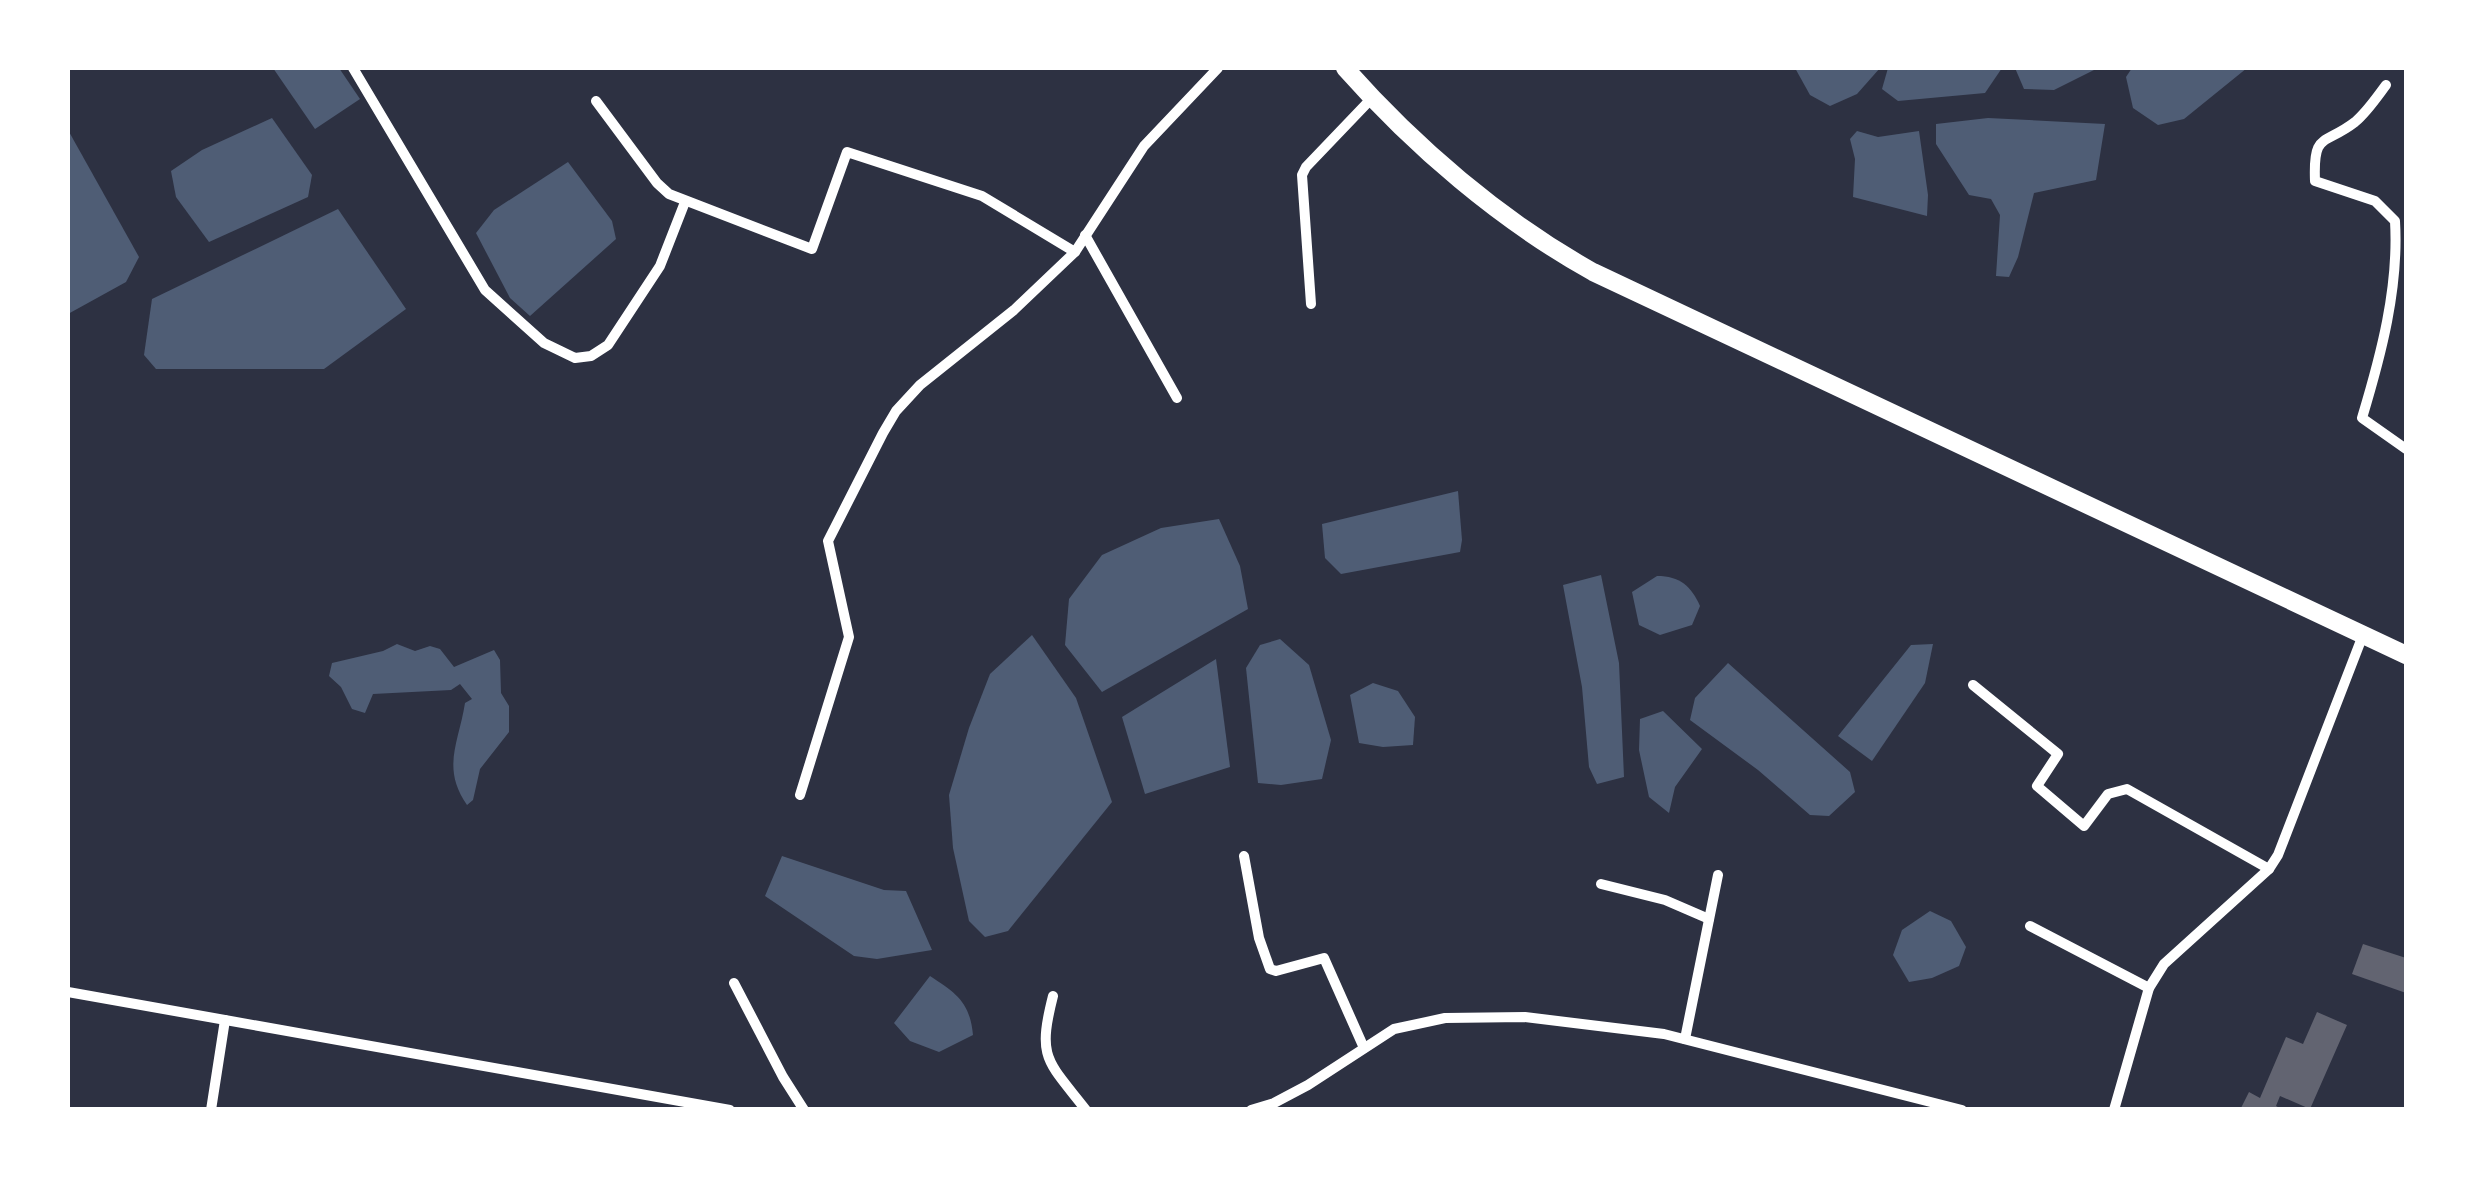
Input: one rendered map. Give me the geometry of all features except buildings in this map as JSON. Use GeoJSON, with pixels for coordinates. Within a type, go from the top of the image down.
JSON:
{"type":"FeatureCollection","features":[{"type":"Feature","properties":{"kind":"main road"},"geometry":{"type":"LineString","coordinates":[[1345,68],[1429,154],[1536,237],[1593,272],[2406,655]]}},
{"type":"Feature","properties":{"kind":"street"},"geometry":{"type":"LineString","coordinates":[[353,68],[484,290],[544,343],[574,358],[592,356],[608,345],[660,266],[685,202]]}},
{"type":"Feature","properties":{"kind":"street"},"geometry":{"type":"LineString","coordinates":[[800,795],[849,637],[850,628],[828,552],[830,534],[896,411],[920,385],[1014,310],[1075,252],[1144,146],[1218,68]]}},
{"type":"Feature","properties":{"kind":"street"},"geometry":{"type":"LineString","coordinates":[[2386,85],[2360,118],[2321,141],[2316,152],[2315,181],[2375,201],[2395,222],[2383,347],[2362,418],[2406,449]]}},
{"type":"Feature","properties":{"kind":"street"},"geometry":{"type":"LineString","coordinates":[[1310,304],[1302,175],[1372,98]]}},
{"type":"Feature","properties":{"kind":"street"},"geometry":{"type":"LineString","coordinates":[[596,101],[657,183],[685,202],[812,249],[847,152],[982,196],[1075,252]]}},
{"type":"Feature","properties":{"kind":"street"},"geometry":{"type":"LineString","coordinates":[[1085,236],[1176,398]]}},
{"type":"Feature","properties":{"kind":"street"},"geometry":{"type":"LineString","coordinates":[[2114,1110],[2148,988],[2174,955],[2269,869],[2290,831],[2363,635]]}},
{"type":"Feature","properties":{"kind":"street"},"geometry":{"type":"LineString","coordinates":[[1973,685],[2058,754],[2036,786],[2084,826],[2108,794],[2126,789],[2269,869]]}},
{"type":"Feature","properties":{"kind":"street"},"geometry":{"type":"LineString","coordinates":[[1244,856],[1259,938],[1270,969],[1276,972],[1320,958],[1329,962],[1364,1048]]}},
{"type":"Feature","properties":{"kind":"street"},"geometry":{"type":"LineString","coordinates":[[1685,1039],[1718,875]]}},
{"type":"Feature","properties":{"kind":"street"},"geometry":{"type":"LineString","coordinates":[[1601,884],[1665,900],[1709,919]]}},
{"type":"Feature","properties":{"kind":"street"},"geometry":{"type":"LineString","coordinates":[[2030,926],[2148,988]]}},
{"type":"Feature","properties":{"kind":"street"},"geometry":{"type":"LineString","coordinates":[[734,983],[782,1077],[804,1110]]}},
{"type":"Feature","properties":{"kind":"street"},"geometry":{"type":"LineString","coordinates":[[68,992],[730,1110]]}},
{"type":"Feature","properties":{"kind":"street"},"geometry":{"type":"LineString","coordinates":[[1053,996],[1044,1030],[1044,1050],[1086,1110]]}},
{"type":"Feature","properties":{"kind":"street"},"geometry":{"type":"LineString","coordinates":[[1252,1110],[1271,1107],[1394,1028],[1445,1018],[1524,1016],[1685,1039],[1962,1110]]}},
{"type":"Feature","properties":{"kind":"street"},"geometry":{"type":"LineString","coordinates":[[211,1110],[225,1020]]}},
{"type":"Feature","properties":{"kind":"water"},"geometry":{"type":"Polygon","coordinates":[[[273,68],[339,68],[360,99],[315,129],[273,68]]]}},
{"type":"Feature","properties":{"kind":"water"},"geometry":{"type":"Polygon","coordinates":[[[1795,68],[1880,68],[1857,94],[1830,106],[1810,95],[1795,68]]]}},
{"type":"Feature","properties":{"kind":"water"},"geometry":{"type":"Polygon","coordinates":[[[1888,68],[2002,68],[1985,93],[1898,101],[1882,89],[1888,68]]]}},
{"type":"Feature","properties":{"kind":"water"},"geometry":{"type":"Polygon","coordinates":[[[2015,68],[2098,68],[2054,90],[2024,89],[2015,68]]]}},
{"type":"Feature","properties":{"kind":"water"},"geometry":{"type":"Polygon","coordinates":[[[2132,68],[2247,68],[2184,119],[2158,125],[2133,108],[2126,77],[2132,68]]]}},
{"type":"Feature","properties":{"kind":"water"},"geometry":{"type":"Polygon","coordinates":[[[272,118],[312,175],[308,197],[209,242],[176,197],[171,171],[202,150],[272,118]]]}},
{"type":"Feature","properties":{"kind":"water"},"geometry":{"type":"Polygon","coordinates":[[[1988,118],[2105,124],[2096,180],[2034,193],[2009,277],[1996,276],[2000,215],[1991,199],[1969,195],[1936,144],[1936,124],[1988,118]]]}},
{"type":"Feature","properties":{"kind":"water"},"geometry":{"type":"Polygon","coordinates":[[[68,130],[139,257],[126,282],[68,314],[68,130]]]}},
{"type":"Feature","properties":{"kind":"water"},"geometry":{"type":"Polygon","coordinates":[[[1857,131],[1878,137],[1919,131],[1927,216],[1853,197],[1855,159],[1850,139],[1857,131]]]}},
{"type":"Feature","properties":{"kind":"water"},"geometry":{"type":"Polygon","coordinates":[[[568,162],[612,221],[616,239],[530,316],[510,298],[476,233],[494,210],[568,162]]]}},
{"type":"Feature","properties":{"kind":"water"},"geometry":{"type":"Polygon","coordinates":[[[338,209],[406,309],[324,369],[156,369],[144,355],[152,299],[338,209]]]}},
{"type":"Feature","properties":{"kind":"water"},"geometry":{"type":"Polygon","coordinates":[[[1458,491],[1460,552],[1341,574],[1325,558],[1322,524],[1458,491]]]}},
{"type":"Feature","properties":{"kind":"water"},"geometry":{"type":"Polygon","coordinates":[[[1219,519],[1240,566],[1248,609],[1102,692],[1065,645],[1069,599],[1102,555],[1161,528],[1219,519]]]}},
{"type":"Feature","properties":{"kind":"water"},"geometry":{"type":"Polygon","coordinates":[[[1601,575],[1619,663],[1624,777],[1597,784],[1589,767],[1582,687],[1563,585],[1601,575]]]}},
{"type":"Feature","properties":{"kind":"water"},"geometry":{"type":"Polygon","coordinates":[[[1657,576],[1678,580],[1693,593],[1700,606],[1692,625],[1660,635],[1639,625],[1632,592],[1657,576]]]}},
{"type":"Feature","properties":{"kind":"water"},"geometry":{"type":"Polygon","coordinates":[[[1032,635],[1076,698],[1112,802],[1008,931],[985,937],[969,921],[953,848],[949,795],[990,674],[1032,635]]]}},
{"type":"Feature","properties":{"kind":"water"},"geometry":{"type":"Polygon","coordinates":[[[1280,639],[1309,665],[1331,740],[1322,779],[1281,785],[1258,783],[1246,668],[1260,645],[1280,639]]]}},
{"type":"Feature","properties":{"kind":"water"},"geometry":{"type":"Polygon","coordinates":[[[397,644],[415,651],[430,646],[440,649],[454,667],[494,650],[500,660],[501,693],[509,706],[509,732],[480,769],[473,800],[467,805],[459,792],[453,767],[465,703],[472,699],[460,684],[451,690],[373,694],[365,713],[352,709],[341,687],[329,676],[332,663],[397,644]]]}},
{"type":"Feature","properties":{"kind":"water"},"geometry":{"type":"Polygon","coordinates":[[[1933,644],[1925,683],[1872,761],[1838,736],[1911,645],[1933,644]]]}},
{"type":"Feature","properties":{"kind":"water"},"geometry":{"type":"Polygon","coordinates":[[[1216,659],[1230,767],[1145,794],[1122,717],[1216,659]]]}},
{"type":"Feature","properties":{"kind":"water"},"geometry":{"type":"Polygon","coordinates":[[[1728,663],[1850,772],[1855,792],[1829,816],[1810,815],[1758,770],[1690,720],[1695,698],[1728,663]]]}},
{"type":"Feature","properties":{"kind":"water"},"geometry":{"type":"Polygon","coordinates":[[[1373,683],[1398,691],[1415,717],[1413,745],[1383,747],[1359,743],[1350,695],[1373,683]]]}},
{"type":"Feature","properties":{"kind":"water"},"geometry":{"type":"Polygon","coordinates":[[[1663,711],[1702,749],[1675,787],[1669,813],[1649,797],[1639,750],[1640,719],[1663,711]]]}},
{"type":"Feature","properties":{"kind":"water"},"geometry":{"type":"Polygon","coordinates":[[[782,856],[884,890],[906,891],[932,950],[877,959],[854,956],[765,896],[782,856]]]}},
{"type":"Feature","properties":{"kind":"water"},"geometry":{"type":"Polygon","coordinates":[[[1930,911],[1951,921],[1966,947],[1959,966],[1932,978],[1909,982],[1893,955],[1902,930],[1930,911]]]}},
{"type":"Feature","properties":{"kind":"water"},"geometry":{"type":"Polygon","coordinates":[[[930,976],[960,1000],[969,1014],[973,1035],[939,1052],[910,1041],[894,1023],[930,976]]]}}]}
